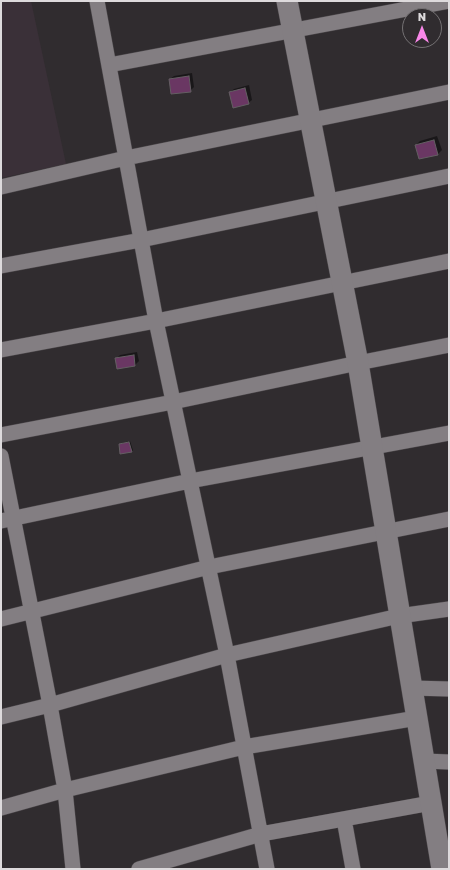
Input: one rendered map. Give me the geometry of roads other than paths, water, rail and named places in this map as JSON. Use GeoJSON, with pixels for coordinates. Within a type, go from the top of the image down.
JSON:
{"type":"FeatureCollection","features":[{"type":"Feature","properties":{"kind":"street"},"geometry":{"type":"LineString","coordinates":[[97,1],[156,321],[227,655],[267,869]]}},
{"type":"Feature","properties":{"kind":"street"},"geometry":{"type":"LineString","coordinates":[[287,1],[358,363],[431,803],[442,825],[442,869]]}},
{"type":"Feature","properties":{"kind":"street"},"geometry":{"type":"LineString","coordinates":[[109,65],[449,1]]}},
{"type":"Feature","properties":{"kind":"street"},"geometry":{"type":"LineString","coordinates":[[1,187],[126,158],[449,92]]}},
{"type":"Feature","properties":{"kind":"street"},"geometry":{"type":"LineString","coordinates":[[1,266],[141,240],[449,176]]}},
{"type":"Feature","properties":{"kind":"street"},"geometry":{"type":"LineString","coordinates":[[1,350],[156,321],[449,261]]}},
{"type":"Feature","properties":{"kind":"street"},"geometry":{"type":"LineString","coordinates":[[1,434],[174,402],[449,345]]}},
{"type":"Feature","properties":{"kind":"street"},"geometry":{"type":"LineString","coordinates":[[7,520],[190,481],[449,433]]}},
{"type":"Feature","properties":{"kind":"street"},"geometry":{"type":"LineString","coordinates":[[1,456],[7,520],[31,611],[65,790],[72,869]]}},
{"type":"Feature","properties":{"kind":"street"},"geometry":{"type":"LineString","coordinates":[[1,619],[209,567],[449,519]]}},
{"type":"Feature","properties":{"kind":"street"},"geometry":{"type":"LineString","coordinates":[[1,717],[50,705],[227,655],[399,616],[449,609]]}},
{"type":"Feature","properties":{"kind":"street"},"geometry":{"type":"LineString","coordinates":[[412,688],[449,689]]}},
{"type":"Feature","properties":{"kind":"street"},"geometry":{"type":"LineString","coordinates":[[1,808],[65,790],[244,747],[417,718]]}},
{"type":"Feature","properties":{"kind":"street"},"geometry":{"type":"LineString","coordinates":[[424,761],[449,762]]}},
{"type":"Feature","properties":{"kind":"street"},"geometry":{"type":"LineString","coordinates":[[139,869],[174,864],[261,834],[431,803]]}},
{"type":"Feature","properties":{"kind":"street"},"geometry":{"type":"LineString","coordinates":[[344,819],[353,869]]}}]}
